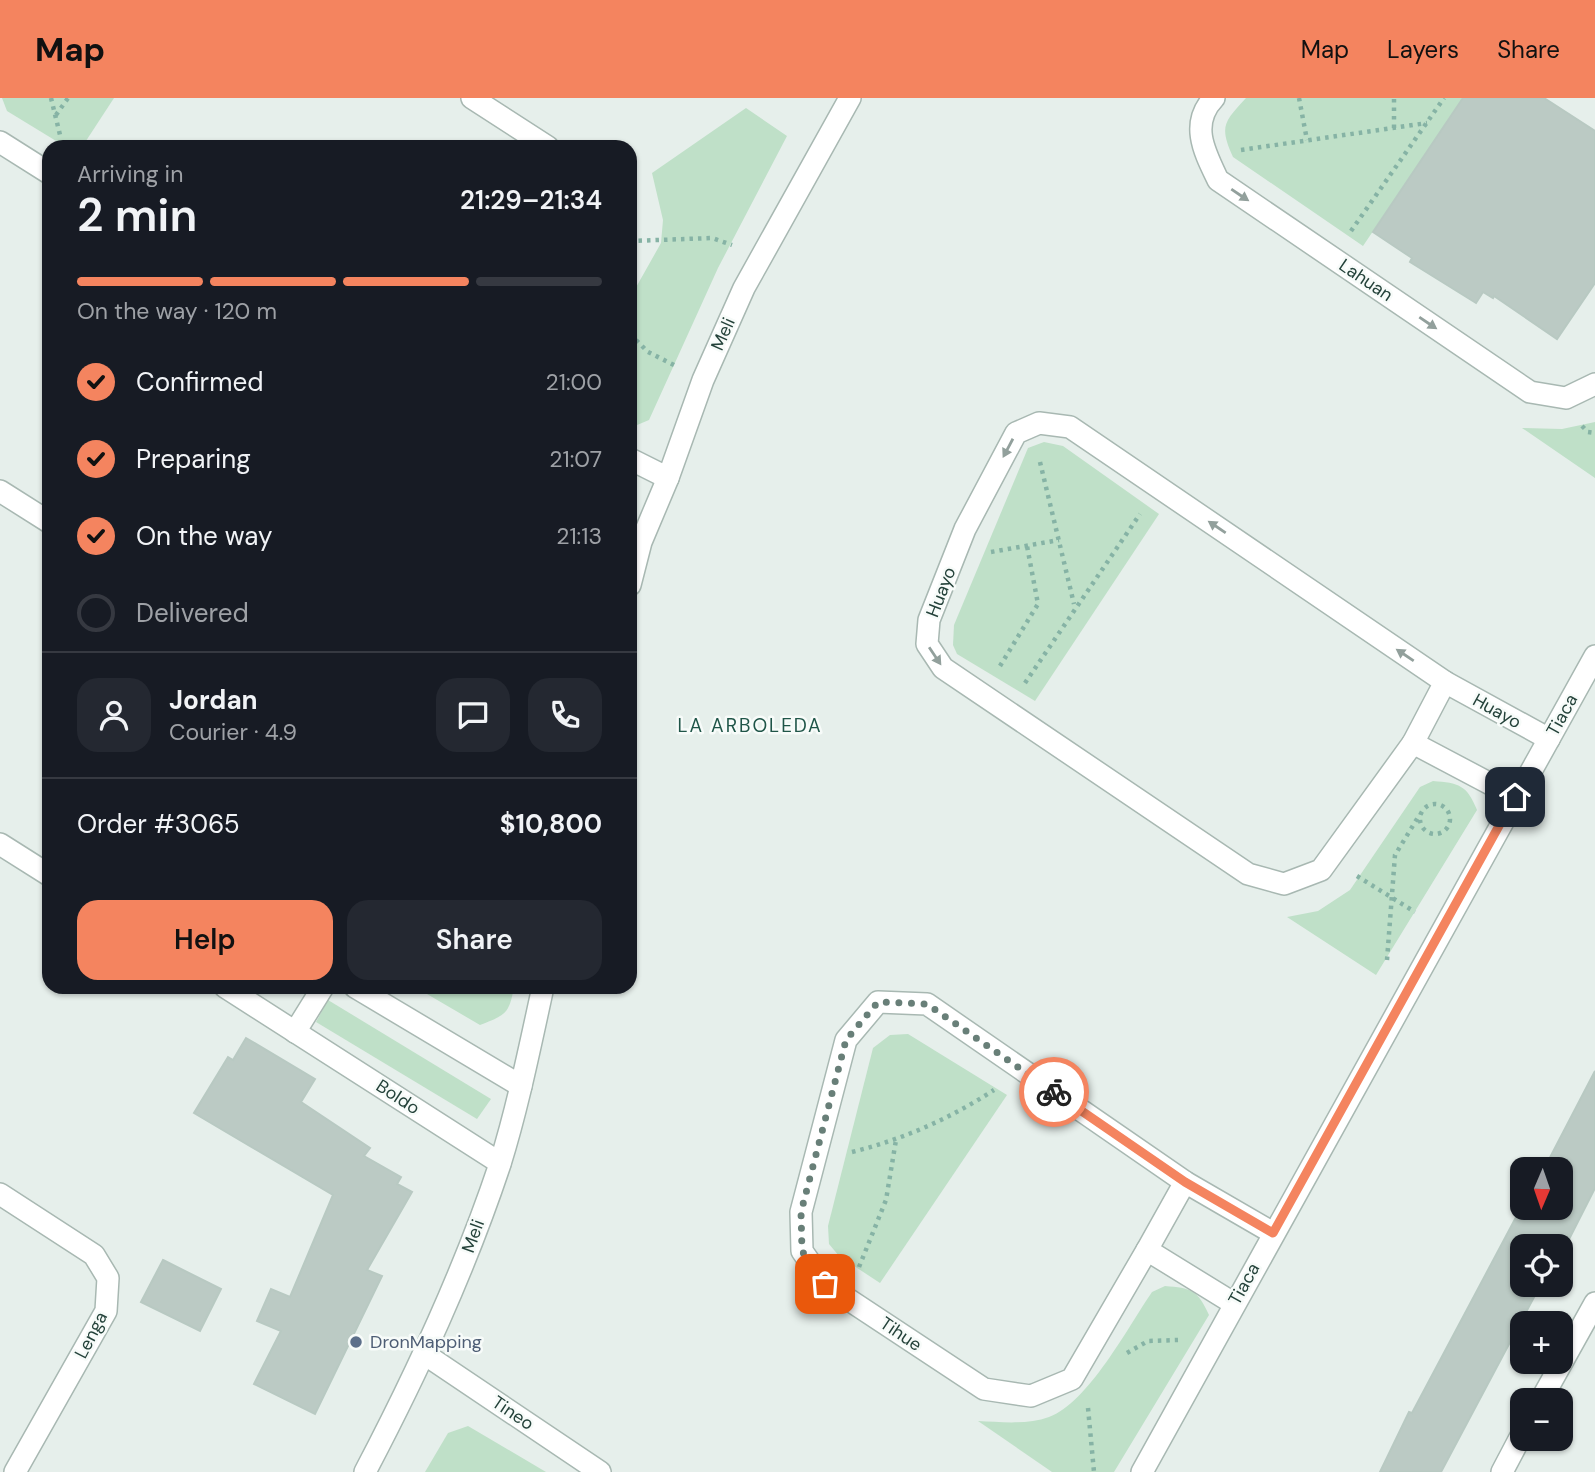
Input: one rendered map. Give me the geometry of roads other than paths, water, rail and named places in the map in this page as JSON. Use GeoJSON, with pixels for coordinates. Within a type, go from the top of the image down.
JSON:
{"type":"FeatureCollection","features":[{"type":"Feature","properties":{"kind":"street"},"geometry":{"type":"LineString","coordinates":[[472,98],[537,140]]}},
{"type":"Feature","properties":{"kind":"street","name":"Meli"},"geometry":{"type":"LineString","coordinates":[[637,535],[668,478],[703,380],[744,288],[850,98]]}},
{"type":"Feature","properties":{"kind":"street","name":"Lahuan"},"geometry":{"type":"LineString","coordinates":[[1213,98],[1205,107],[1200,142],[1218,180],[1530,392],[1566,398],[1595,384]]}},
{"type":"Feature","properties":{"kind":"street"},"geometry":{"type":"LineString","coordinates":[[0,142],[42,169]]}},
{"type":"Feature","properties":{"kind":"street","name":"Huayo"},"geometry":{"type":"LineString","coordinates":[[1445,682],[1413,743],[1321,870],[1284,884],[1248,874],[943,668],[927,644],[929,620],[965,529],[1016,433],[1039,423],[1070,427],[1445,682],[1549,739]]}},
{"type":"Feature","properties":{"kind":"street"},"geometry":{"type":"LineString","coordinates":[[637,462],[668,478]]}},
{"type":"Feature","properties":{"kind":"street"},"geometry":{"type":"LineString","coordinates":[[0,491],[42,518]]}},
{"type":"Feature","properties":{"kind":"street","name":"Tiaca"},"geometry":{"type":"LineString","coordinates":[[1142,1472],[1233,1303],[1595,656]]}},
{"type":"Feature","properties":{"kind":"street"},"geometry":{"type":"LineString","coordinates":[[1413,743],[1515,797]]}},
{"type":"Feature","properties":{"kind":"street"},"geometry":{"type":"LineString","coordinates":[[0,844],[42,871]]}},
{"type":"Feature","properties":{"kind":"street","name":"Boldo"},"geometry":{"type":"LineString","coordinates":[[236,994],[500,1163]]}},
{"type":"Feature","properties":{"kind":"street"},"geometry":{"type":"LineString","coordinates":[[295,1032],[319,994]]}},
{"type":"Feature","properties":{"kind":"street"},"geometry":{"type":"LineString","coordinates":[[367,994],[521,1086]]}},
{"type":"Feature","properties":{"kind":"street","name":"Meli"},"geometry":{"type":"LineString","coordinates":[[365,1472],[426,1355],[500,1163],[541,994]]}},
{"type":"Feature","properties":{"kind":"street","name":"Tihue"},"geometry":{"type":"LineString","coordinates":[[1185,1182],[1072,1379],[1031,1396],[984,1390],[825,1284],[802,1251],[801,1212],[846,1040],[878,1002],[927,1004],[1185,1182],[1273,1233]]}},
{"type":"Feature","properties":{"kind":"street","name":"Lenga"},"geometry":{"type":"LineString","coordinates":[[0,1194],[94,1255],[108,1278],[106,1311],[15,1472]]}},
{"type":"Feature","properties":{"kind":"street"},"geometry":{"type":"LineString","coordinates":[[1147,1250],[1233,1303]]}},
{"type":"Feature","properties":{"kind":"street"},"geometry":{"type":"LineString","coordinates":[[1548,1388],[1595,1303]]}},
{"type":"Feature","properties":{"kind":"street","name":"Tineo"},"geometry":{"type":"LineString","coordinates":[[426,1355],[600,1472]]}},
{"type":"Feature","properties":{"kind":"street"},"geometry":{"type":"LineString","coordinates":[[1502,1472],[1513,1451]]}},
{"type":"Feature","properties":{"kind":"place","name":"DronMapping"},"geometry":{"type":"Point","coordinates":[356,1342]}},
{"type":"Feature","properties":{"kind":"district","name":"LA ARBOLEDA"},"geometry":{"type":"Point","coordinates":[750,725]}}]}
